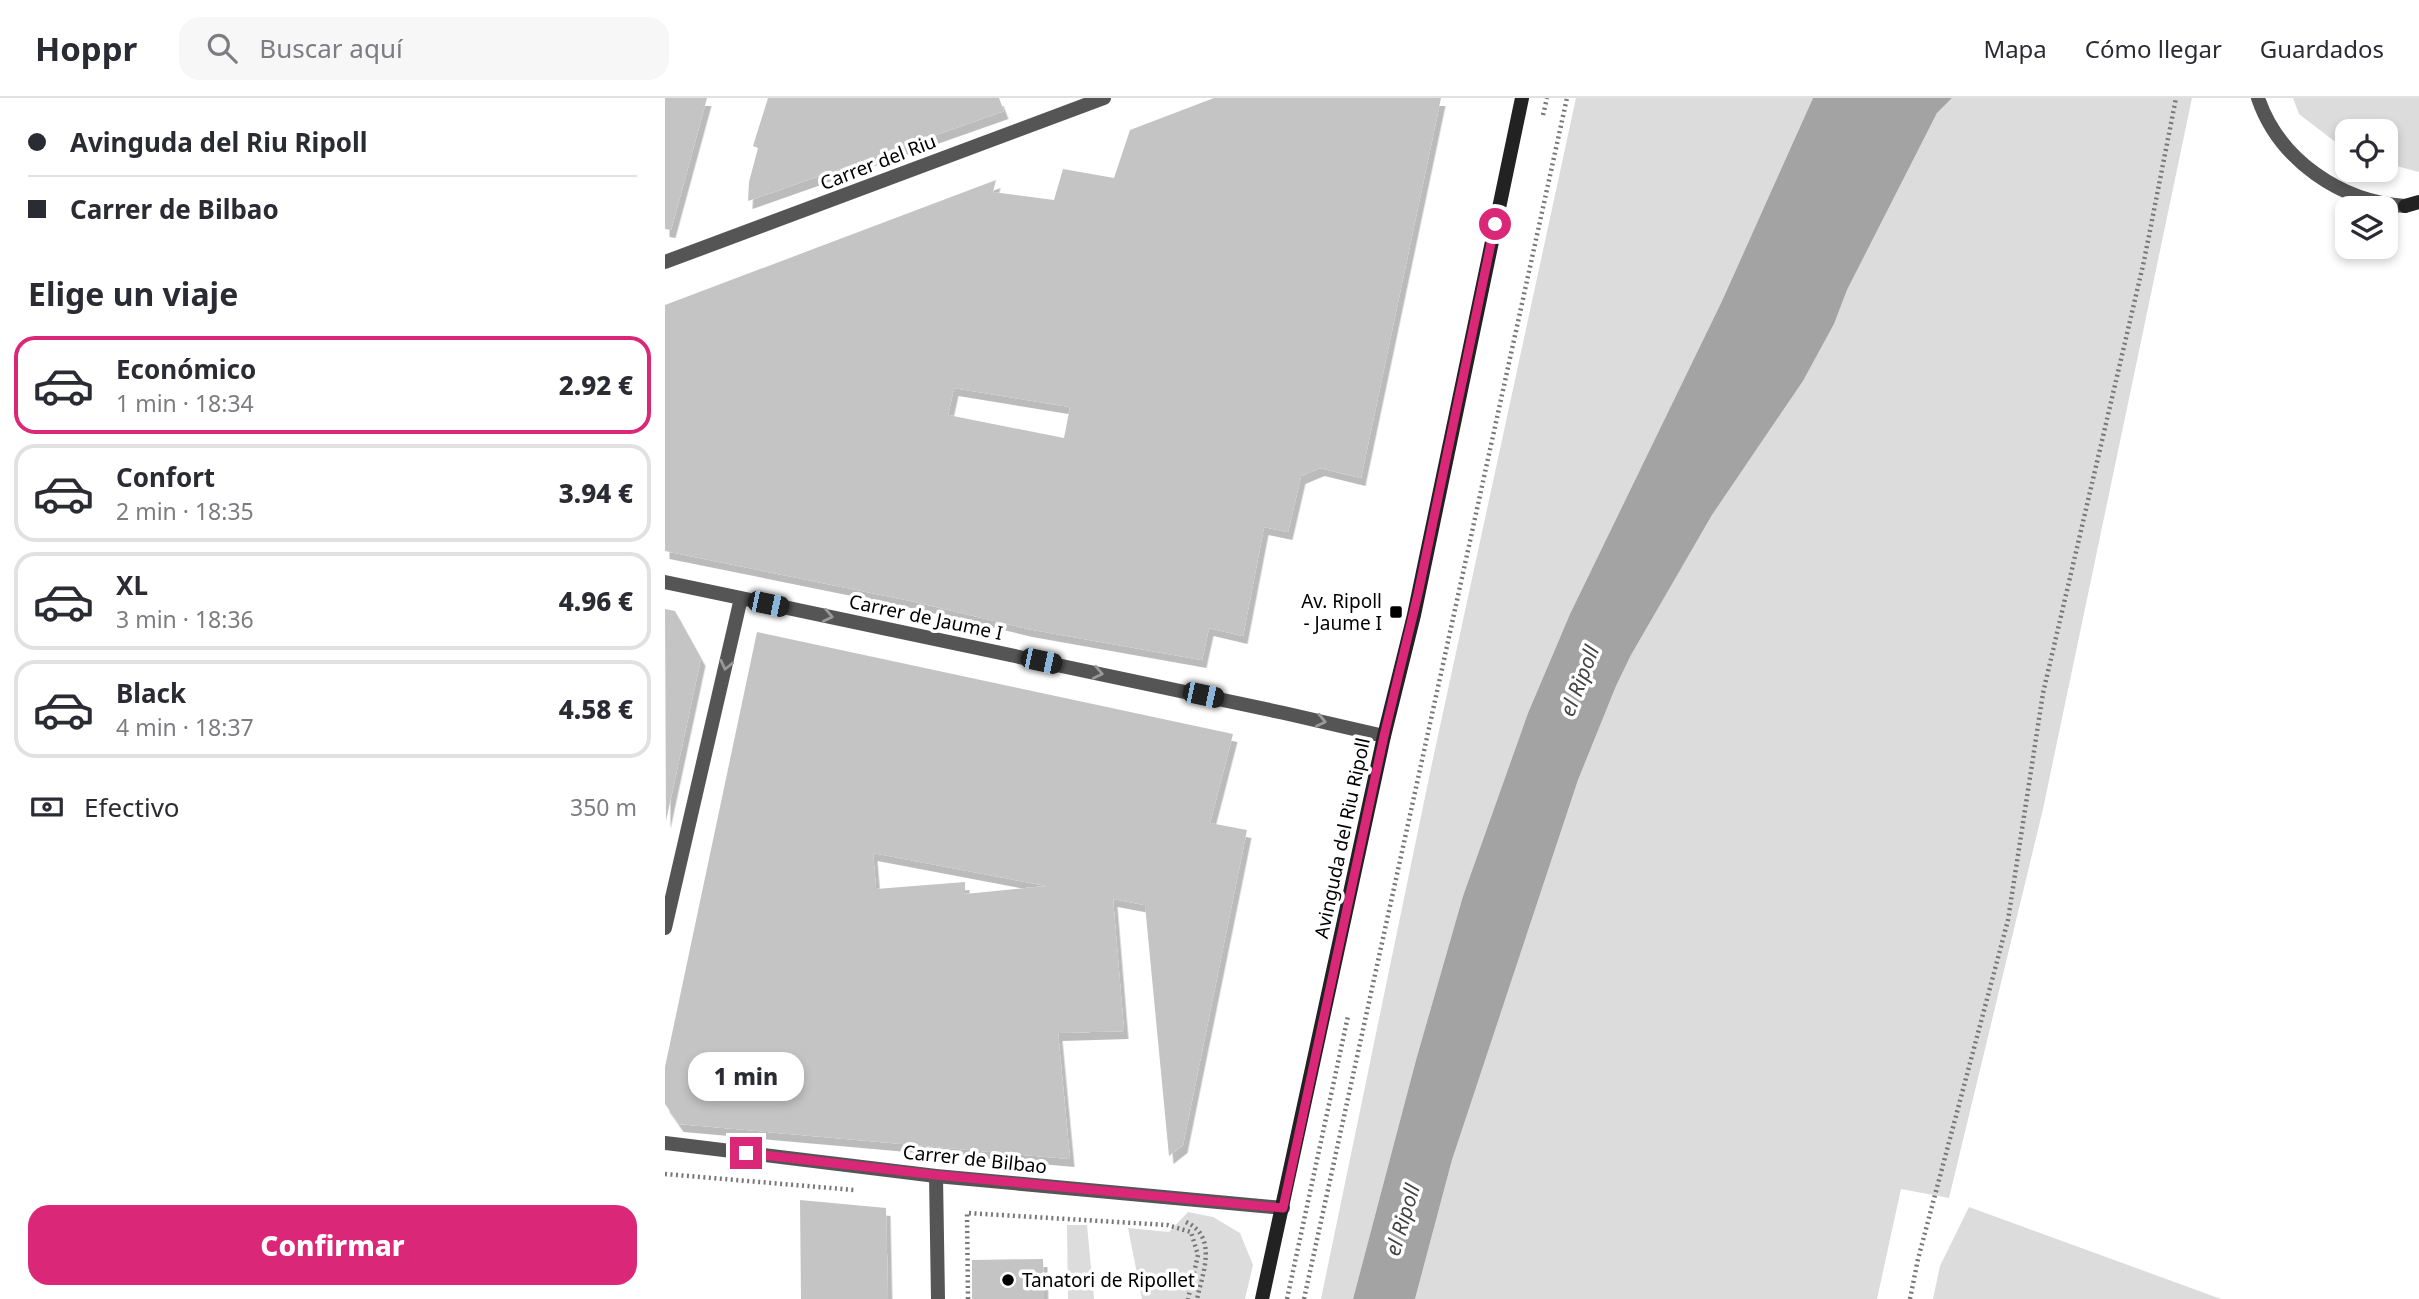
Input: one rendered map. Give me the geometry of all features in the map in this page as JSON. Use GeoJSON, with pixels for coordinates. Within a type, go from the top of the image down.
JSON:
{"type":"FeatureCollection","features":[{"type":"Feature","properties":{"kind":"street","name":"Carrer del Riu"},"geometry":{"type":"LineString","coordinates":[[665,262],[1104,98]]}},
{"type":"Feature","properties":{"kind":"street","name":"Avinguda del Riu Ripoll"},"geometry":{"type":"LineString","coordinates":[[1262,1299],[1384,736],[1416,605],[1522,98]]}},
{"type":"Feature","properties":{"kind":"street"},"geometry":{"type":"LineString","coordinates":[[2258,98],[2263,115],[2278,137],[2314,174],[2364,200],[2414,205]]}},
{"type":"Feature","properties":{"kind":"street","name":"Carrer de Jaume I"},"geometry":{"type":"LineString","coordinates":[[665,582],[1384,736]]}},
{"type":"Feature","properties":{"kind":"street"},"geometry":{"type":"LineString","coordinates":[[665,928],[741,598]]}},
{"type":"Feature","properties":{"kind":"street","name":"Carrer de Bilbao"},"geometry":{"type":"LineString","coordinates":[[665,1143],[936,1175],[1283,1208]]}},
{"type":"Feature","properties":{"kind":"street"},"geometry":{"type":"LineString","coordinates":[[936,1175],[938,1299]]}},
{"type":"Feature","properties":{"kind":"path"},"geometry":{"type":"LineString","coordinates":[[1304,1299],[1567,98]]}},
{"type":"Feature","properties":{"kind":"path"},"geometry":{"type":"LineString","coordinates":[[1910,1299],[1918,1259],[2008,920],[2043,693],[2144,261],[2176,98]]}},
{"type":"Feature","properties":{"kind":"path"},"geometry":{"type":"LineString","coordinates":[[665,1174],[855,1191]]}},
{"type":"Feature","properties":{"kind":"path"},"geometry":{"type":"LineString","coordinates":[[968,1299],[967,1213],[1167,1225],[1191,1232],[1198,1255],[1188,1299]]}},
{"type":"Feature","properties":{"kind":"path"},"geometry":{"type":"LineString","coordinates":[[1179,1219],[1197,1227],[1204,1240],[1206,1253],[1197,1299]]}},
{"type":"Feature","properties":{"kind":"shaded area"},"geometry":{"type":"Polygon","coordinates":[[[1576,98],[1813,98],[1722,301],[1570,614],[1528,713],[1463,896],[1416,1060],[1353,1299],[1321,1299],[1431,768],[1576,98]]]}},
{"type":"Feature","properties":{"kind":"shaded area"},"geometry":{"type":"Polygon","coordinates":[[[1952,98],[2192,98],[2043,809],[1949,1198],[1901,1189],[1877,1299],[1415,1299],[1452,1160],[1578,780],[1616,686],[1712,515],[1803,381],[1834,324],[1847,290],[1937,113],[1952,98]]]}},
{"type":"Feature","properties":{"kind":"shaded area"},"geometry":{"type":"Polygon","coordinates":[[[2293,98],[2419,98],[2419,172],[2398,166],[2398,119],[2335,119],[2335,142],[2299,114],[2293,98]]]}},
{"type":"Feature","properties":{"kind":"shaded area"},"geometry":{"type":"Polygon","coordinates":[[[1969,1207],[2221,1299],[1933,1299],[1940,1266],[1969,1207]]]}},
{"type":"Feature","properties":{"kind":"shaded area"},"geometry":{"type":"Polygon","coordinates":[[[1188,1212],[1213,1217],[1240,1233],[1253,1265],[1245,1299],[1142,1299],[1128,1228],[1169,1232],[1188,1212]]]}},
{"type":"Feature","properties":{"kind":"shaded area"},"geometry":{"type":"Polygon","coordinates":[[[1067,1225],[1087,1225],[1094,1299],[1068,1299],[1067,1225]]]}},
{"type":"Feature","properties":{"kind":"water","name":"el Ripoll"},"geometry":{"type":"Polygon","coordinates":[[[1813,98],[1952,98],[1937,113],[1847,290],[1834,324],[1803,381],[1712,515],[1616,686],[1578,780],[1452,1160],[1415,1299],[1353,1299],[1416,1060],[1463,896],[1528,713],[1570,614],[1722,301],[1813,98]]]}},
{"type":"Feature","properties":{"kind":"building"},"geometry":{"type":"Polygon","coordinates":[[[665,98],[707,98],[671,230],[665,229],[665,98]]]}},
{"type":"Feature","properties":{"kind":"building"},"geometry":{"type":"Polygon","coordinates":[[[768,98],[999,98],[1004,111],[748,201],[749,182],[758,148],[753,146],[768,98]]]}},
{"type":"Feature","properties":{"kind":"building"},"geometry":{"type":"Polygon","coordinates":[[[1214,98],[1441,98],[1361,478],[1320,468],[1301,476],[1288,532],[1264,527],[1243,636],[1209,628],[1202,660],[1028,629],[911,601],[665,551],[665,305],[996,180],[993,192],[1054,200],[1063,169],[1114,178],[1130,130],[1214,98]],[[954,388],[948,415],[1064,438],[1070,407],[954,388]]]}},
{"type":"Feature","properties":{"kind":"building"},"geometry":{"type":"Polygon","coordinates":[[[665,609],[675,611],[701,658],[666,821],[665,609]]]}},
{"type":"Feature","properties":{"kind":"building"},"geometry":{"type":"Polygon","coordinates":[[[757,632],[1233,734],[1210,823],[1247,830],[1183,1145],[1169,1156],[1145,905],[1113,899],[1124,1031],[1058,1033],[1070,1159],[679,1124],[665,1104],[665,1067],[757,632]],[[873,853],[876,889],[965,882],[965,894],[1047,886],[873,853]]]}},
{"type":"Feature","properties":{"kind":"building"},"geometry":{"type":"Polygon","coordinates":[[[800,1200],[886,1208],[888,1299],[801,1299],[800,1200]]]}},
{"type":"Feature","properties":{"kind":"building","name":"Tanatori de Ripollet"},"geometry":{"type":"Polygon","coordinates":[[[1043,1259],[1044,1299],[972,1299],[972,1260],[1043,1259]]]}},
{"type":"Feature","properties":{"kind":"place","name":"Av. Ripoll - Jaume I"},"geometry":{"type":"Point","coordinates":[1396,612]}},
{"type":"Feature","properties":{"kind":"place","name":"Tanatori de Ripollet"},"geometry":{"type":"Point","coordinates":[1008,1280]}},
{"type":"Feature","properties":{"kind":"route"},"geometry":{"type":"LineString","coordinates":[[746,1153],[936,1175],[1283,1208],[1384,736],[1418,594],[1495,224]]}}]}
